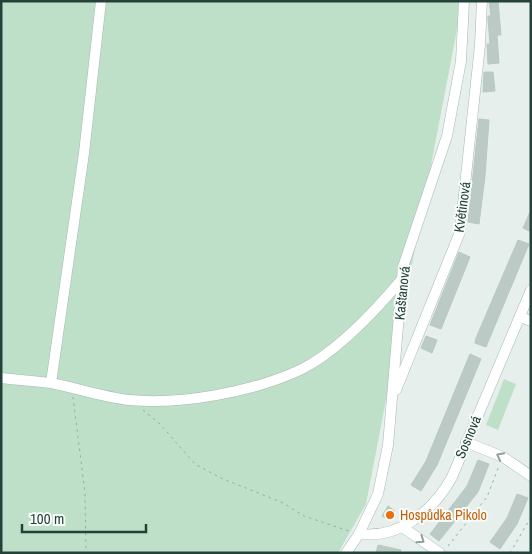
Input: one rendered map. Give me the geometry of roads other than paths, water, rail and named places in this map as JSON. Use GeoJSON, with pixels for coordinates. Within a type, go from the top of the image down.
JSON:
{"type":"FeatureCollection","features":[{"type":"Feature","properties":{"kind":"street"},"geometry":{"type":"LineString","coordinates":[[51,384],[84,153],[101,1]]}},
{"type":"Feature","properties":{"kind":"street","name":"Kaštanová"},"geometry":{"type":"LineString","coordinates":[[346,553],[359,534],[378,494],[388,445],[403,267],[447,136],[461,61],[464,1]]}},
{"type":"Feature","properties":{"kind":"street","name":"Květinová"},"geometry":{"type":"LineString","coordinates":[[392,400],[460,232],[480,44],[482,1]]}},
{"type":"Feature","properties":{"kind":"street"},"geometry":{"type":"LineString","coordinates":[[1,378],[51,384],[101,397],[163,401],[211,395],[259,385],[301,369],[326,352],[378,306],[402,279]]}},
{"type":"Feature","properties":{"kind":"street","name":"Sosnová"},"geometry":{"type":"LineString","coordinates":[[359,534],[402,527],[428,510],[442,495],[531,290]]}},
{"type":"Feature","properties":{"kind":"street"},"geometry":{"type":"LineString","coordinates":[[520,317],[531,311]]}},
{"type":"Feature","properties":{"kind":"street"},"geometry":{"type":"LineString","coordinates":[[520,317],[531,321]]}},
{"type":"Feature","properties":{"kind":"street"},"geometry":{"type":"LineString","coordinates":[[466,442],[503,457],[531,476]]}},
{"type":"Feature","properties":{"kind":"street"},"geometry":{"type":"LineString","coordinates":[[402,527],[444,549]]}},
{"type":"Feature","properties":{"kind":"place","name":"Hospůdka Pikolo"},"geometry":{"type":"Point","coordinates":[390,515]}}]}
